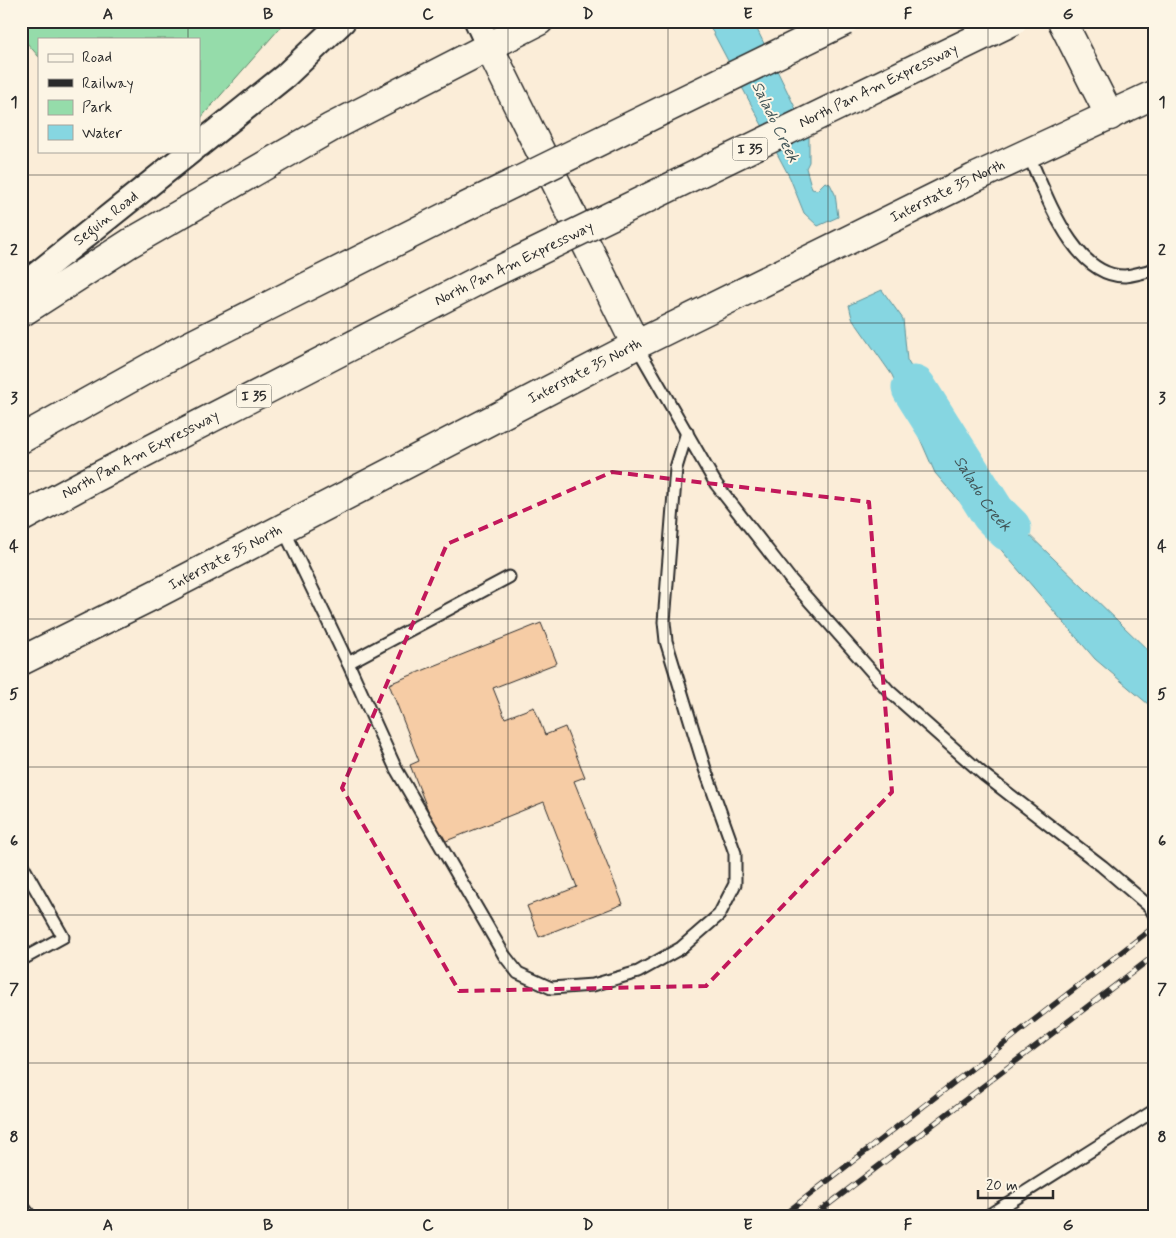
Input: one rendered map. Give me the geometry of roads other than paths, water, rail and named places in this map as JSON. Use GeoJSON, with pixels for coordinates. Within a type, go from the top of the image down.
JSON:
{"type":"FeatureCollection","features":[{"type":"Feature","properties":{"kind":"main road"},"geometry":{"type":"LineString","coordinates":[[21,313],[130,243],[324,132],[539,21]]}},
{"type":"Feature","properties":{"kind":"main road"},"geometry":{"type":"LineString","coordinates":[[21,440],[62,415],[183,349],[459,210],[845,21]]}},
{"type":"Feature","properties":{"kind":"main road","name":"North Pan Am Expressway"},"geometry":{"type":"LineString","coordinates":[[21,518],[487,276],[1014,21]]}},
{"type":"Feature","properties":{"kind":"main road"},"geometry":{"type":"LineString","coordinates":[[1062,21],[1110,116]]}},
{"type":"Feature","properties":{"kind":"main road"},"geometry":{"type":"LineString","coordinates":[[489,47],[636,345]]}},
{"type":"Feature","properties":{"kind":"main road","name":"Interstate 35 North"},"geometry":{"type":"LineString","coordinates":[[21,661],[636,345],[1155,94]]}},
{"type":"Feature","properties":{"kind":"main road"},"geometry":{"type":"LineString","coordinates":[[21,533],[93,479]]}},
{"type":"Feature","properties":{"kind":"street"},"geometry":{"type":"LineString","coordinates":[[200,144],[285,76],[343,21]]}},
{"type":"Feature","properties":{"kind":"street"},"geometry":{"type":"LineString","coordinates":[[477,21],[489,47]]}},
{"type":"Feature","properties":{"kind":"street","name":"Seguin Road"},"geometry":{"type":"LineString","coordinates":[[21,287],[190,152]]}},
{"type":"Feature","properties":{"kind":"lane"},"geometry":{"type":"LineString","coordinates":[[1028,154],[1057,216],[1078,252],[1092,265],[1108,273],[1124,276],[1155,269]]}},
{"type":"Feature","properties":{"kind":"lane"},"geometry":{"type":"LineString","coordinates":[[636,345],[716,484],[791,580],[888,690],[983,774],[1102,866],[1150,907],[1155,916]]}},
{"type":"Feature","properties":{"kind":"lane"},"geometry":{"type":"LineString","coordinates":[[283,528],[348,663],[396,769],[504,955],[518,973],[552,988],[593,985],[638,972],[681,948],[719,915],[735,884],[735,853],[704,768],[666,641],[664,622],[676,468],[687,432]]}},
{"type":"Feature","properties":{"kind":"lane"},"geometry":{"type":"LineString","coordinates":[[348,663],[509,576]]}},
{"type":"Feature","properties":{"kind":"lane"},"geometry":{"type":"LineString","coordinates":[[21,864],[63,937],[21,960]]}},
{"type":"Feature","properties":{"kind":"lane"},"geometry":{"type":"LineString","coordinates":[[986,1217],[1155,1110]]}},
{"type":"Feature","properties":{"kind":"lane"},"geometry":{"type":"LineString","coordinates":[[21,1204],[31,1217]]}},
{"type":"Feature","properties":{"kind":"water"},"geometry":{"type":"Polygon","coordinates":[[[707,21],[753,21],[809,136],[809,162],[806,168],[812,189],[817,190],[825,182],[830,184],[835,194],[838,217],[818,226],[804,213],[790,178],[707,21]]]}},
{"type":"Feature","properties":{"kind":"water"},"geometry":{"type":"Polygon","coordinates":[[[882,290],[903,319],[907,360],[943,421],[951,459],[1155,657],[1155,710],[1095,659],[935,473],[892,375],[852,318],[849,305],[882,290]]]}},
{"type":"Feature","properties":{"kind":"waterway","name":"Salado Creek"},"geometry":{"type":"LineString","coordinates":[[914,388],[993,513],[1009,529]]}},
{"type":"Feature","properties":{"kind":"railway"},"geometry":{"type":"LineString","coordinates":[[781,1217],[1155,926]]}},
{"type":"Feature","properties":{"kind":"railway"},"geometry":{"type":"LineString","coordinates":[[812,1217],[1155,955]]}}]}
